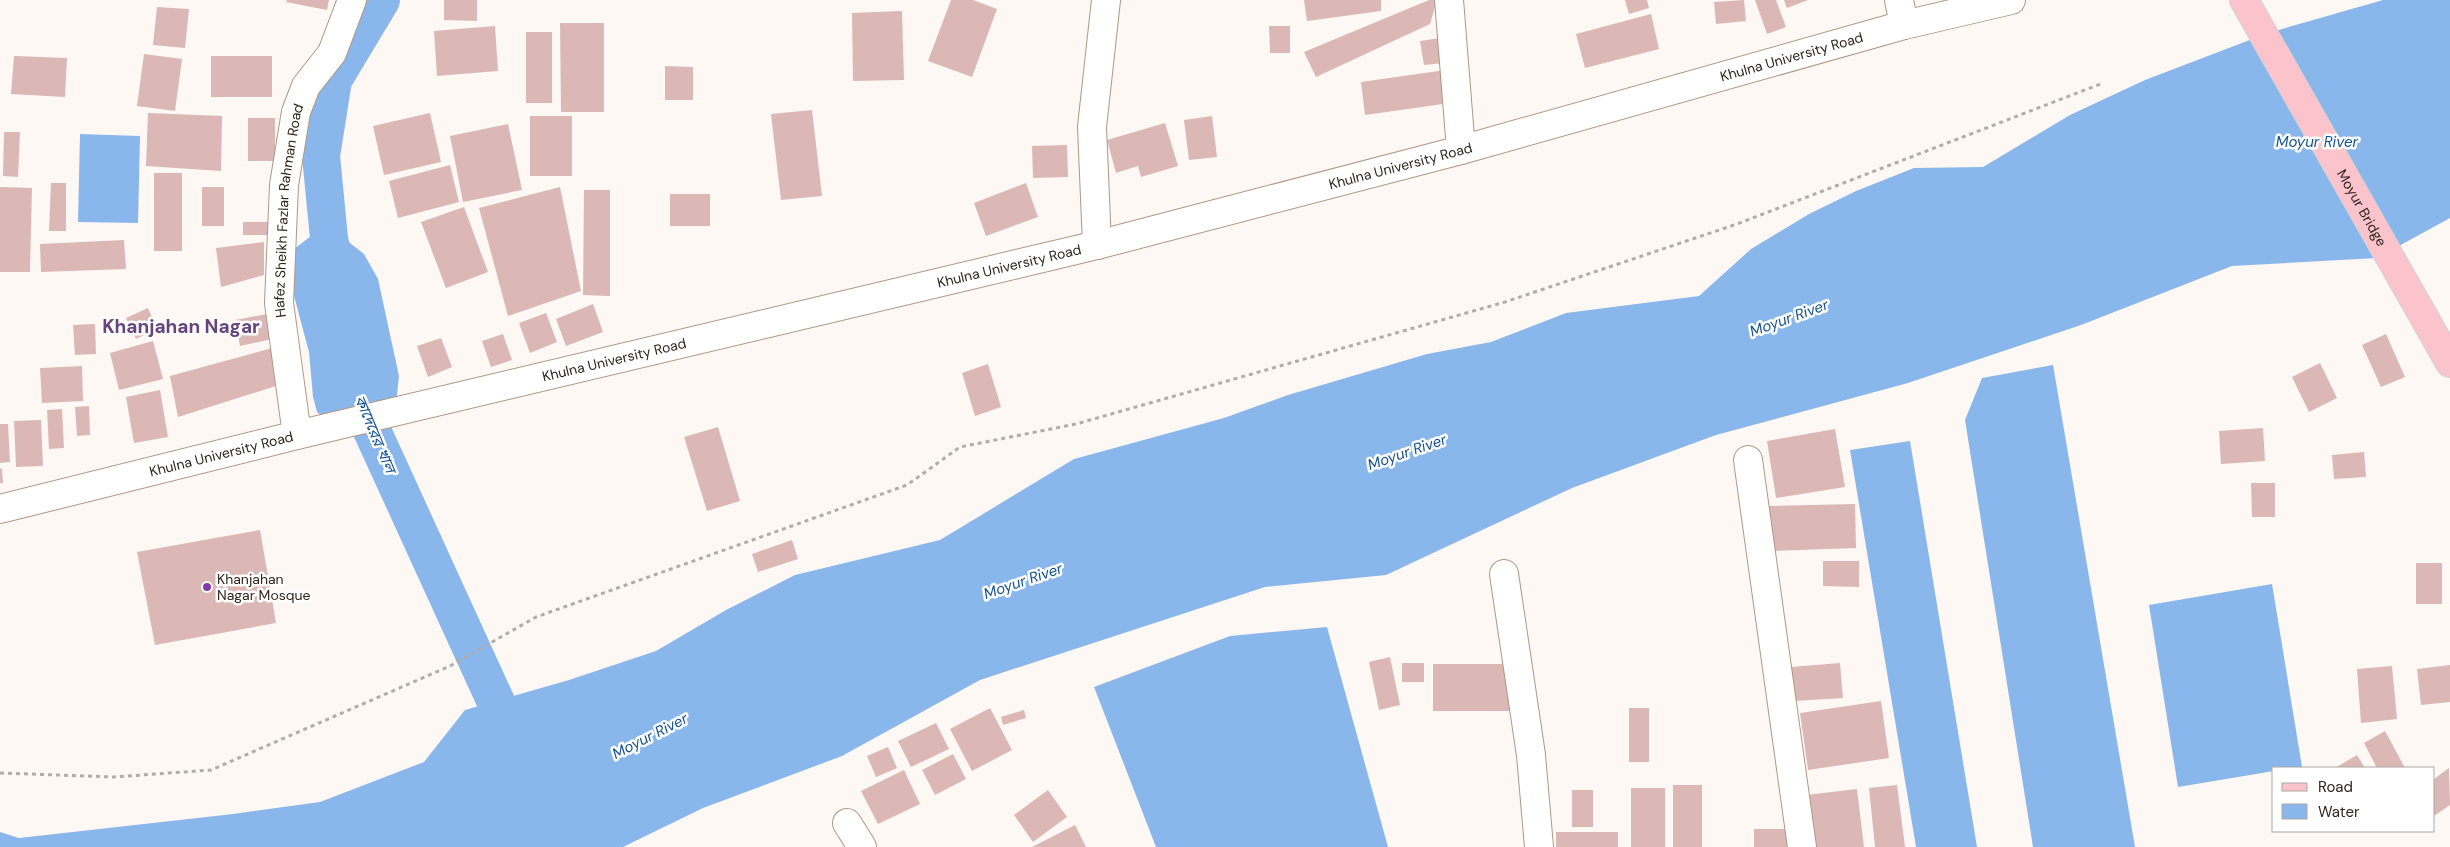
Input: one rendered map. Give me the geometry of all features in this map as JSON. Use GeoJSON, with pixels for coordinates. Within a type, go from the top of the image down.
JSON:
{"type":"FeatureCollection","features":[{"type":"Feature","properties":{"kind":"main road","name":"Moyur Bridge"},"geometry":{"type":"LineString","coordinates":[[2244,0],[2450,363]]}},
{"type":"Feature","properties":{"kind":"street","name":"Hafez Sheikh Fazlar Rahman Road"},"geometry":{"type":"LineString","coordinates":[[297,435],[279,303],[284,186],[296,112],[306,86],[332,54],[352,0]]}},
{"type":"Feature","properties":{"kind":"street"},"geometry":{"type":"LineString","coordinates":[[1097,245],[1092,127],[1106,0]]}},
{"type":"Feature","properties":{"kind":"street"},"geometry":{"type":"LineString","coordinates":[[1449,0],[1461,150]]}},
{"type":"Feature","properties":{"kind":"street","name":"Khulna University Road"},"geometry":{"type":"LineString","coordinates":[[0,509],[297,435],[1097,245],[1461,150],[1901,12],[2011,0]]}},
{"type":"Feature","properties":{"kind":"street"},"geometry":{"type":"LineString","coordinates":[[1748,460],[1802,847]]}},
{"type":"Feature","properties":{"kind":"street"},"geometry":{"type":"LineString","coordinates":[[1504,574],[1531,755],[1539,847]]}},
{"type":"Feature","properties":{"kind":"street"},"geometry":{"type":"LineString","coordinates":[[847,822],[862,847]]}},
{"type":"Feature","properties":{"kind":"path"},"geometry":{"type":"LineString","coordinates":[[0,773],[114,778],[211,770],[450,666],[536,617],[907,485],[960,447],[1076,424],[1505,302],[1737,224],[2104,83]]}},
{"type":"Feature","properties":{"kind":"water","name":"Moyur River"},"geometry":{"type":"Polygon","coordinates":[[[2383,0],[2450,0],[2450,218],[2377,258],[2232,266],[2081,325],[1908,383],[1716,435],[1572,488],[1386,575],[1265,587],[980,680],[842,756],[703,808],[623,847],[0,847],[0,832],[19,838],[233,814],[320,802],[424,762],[465,710],[569,680],[656,651],[726,610],[795,575],[940,540],[1074,459],[1224,418],[1288,395],[1427,354],[1491,342],[1566,313],[1699,296],[1751,249],[1809,214],[1856,191],[1914,168],[1983,167],[2070,115],[2145,80],[2268,33],[2383,0]]]}},
{"type":"Feature","properties":{"kind":"water"},"geometry":{"type":"Polygon","coordinates":[[[80,134],[140,136],[138,223],[78,222],[80,134]]]}},
{"type":"Feature","properties":{"kind":"water"},"geometry":{"type":"Polygon","coordinates":[[[311,236],[345,239],[364,254],[378,279],[399,376],[396,403],[383,412],[358,400],[345,422],[326,420],[317,412],[313,397],[309,352],[293,292],[294,249],[311,236]]]}},
{"type":"Feature","properties":{"kind":"water"},"geometry":{"type":"Polygon","coordinates":[[[2053,365],[2135,847],[2033,847],[1965,420],[1982,378],[2053,365]]]}},
{"type":"Feature","properties":{"kind":"water"},"geometry":{"type":"Polygon","coordinates":[[[1910,441],[1977,847],[1916,847],[1850,450],[1910,441]]]}},
{"type":"Feature","properties":{"kind":"water"},"geometry":{"type":"Polygon","coordinates":[[[2272,584],[2302,767],[2272,767],[2272,771],[2178,787],[2149,605],[2272,584]]]}},
{"type":"Feature","properties":{"kind":"water"},"geometry":{"type":"Polygon","coordinates":[[[1327,627],[1388,847],[1156,847],[1094,687],[1230,636],[1327,627]]]}},
{"type":"Feature","properties":{"kind":"building"},"geometry":{"type":"Polygon","coordinates":[[[287,0],[329,0],[327,10],[286,2],[287,0]]]}},
{"type":"Feature","properties":{"kind":"building"},"geometry":{"type":"Polygon","coordinates":[[[444,0],[477,0],[477,21],[444,20],[444,0]]]}},
{"type":"Feature","properties":{"kind":"building"},"geometry":{"type":"Polygon","coordinates":[[[951,0],[973,0],[997,9],[972,77],[928,61],[951,0]]]}},
{"type":"Feature","properties":{"kind":"building"},"geometry":{"type":"Polygon","coordinates":[[[1304,0],[1381,0],[1381,11],[1307,21],[1304,0]]]}},
{"type":"Feature","properties":{"kind":"building"},"geometry":{"type":"Polygon","coordinates":[[[1429,0],[1437,0],[1430,24],[1316,77],[1304,52],[1429,0]]]}},
{"type":"Feature","properties":{"kind":"building"},"geometry":{"type":"Polygon","coordinates":[[[1625,0],[1647,0],[1649,8],[1629,14],[1625,0]]]}},
{"type":"Feature","properties":{"kind":"building"},"geometry":{"type":"Polygon","coordinates":[[[1744,0],[1746,21],[1716,24],[1714,2],[1744,0]]]}},
{"type":"Feature","properties":{"kind":"building"},"geometry":{"type":"Polygon","coordinates":[[[1755,0],[1776,0],[1786,27],[1767,34],[1755,0]]]}},
{"type":"Feature","properties":{"kind":"building"},"geometry":{"type":"Polygon","coordinates":[[[1784,0],[1808,0],[1787,8],[1784,0]]]}},
{"type":"Feature","properties":{"kind":"building"},"geometry":{"type":"Polygon","coordinates":[[[157,7],[189,9],[185,48],[153,45],[157,7]]]}},
{"type":"Feature","properties":{"kind":"building"},"geometry":{"type":"Polygon","coordinates":[[[902,11],[904,80],[853,81],[852,13],[902,11]]]}},
{"type":"Feature","properties":{"kind":"building"},"geometry":{"type":"Polygon","coordinates":[[[1651,14],[1659,49],[1585,68],[1576,34],[1651,14]]]}},
{"type":"Feature","properties":{"kind":"building"},"geometry":{"type":"Polygon","coordinates":[[[560,23],[604,23],[604,112],[561,112],[560,23]]]}},
{"type":"Feature","properties":{"kind":"building"},"geometry":{"type":"Polygon","coordinates":[[[495,26],[498,71],[437,76],[434,31],[495,26]]]}},
{"type":"Feature","properties":{"kind":"building"},"geometry":{"type":"Polygon","coordinates":[[[1269,26],[1290,26],[1290,53],[1270,53],[1269,26]]]}},
{"type":"Feature","properties":{"kind":"building"},"geometry":{"type":"Polygon","coordinates":[[[526,32],[552,32],[552,103],[526,103],[526,32]]]}},
{"type":"Feature","properties":{"kind":"building"},"geometry":{"type":"Polygon","coordinates":[[[1440,38],[1444,63],[1424,65],[1420,41],[1440,38]]]}},
{"type":"Feature","properties":{"kind":"building"},"geometry":{"type":"Polygon","coordinates":[[[144,54],[182,59],[175,111],[137,106],[144,54]]]}},
{"type":"Feature","properties":{"kind":"building"},"geometry":{"type":"Polygon","coordinates":[[[14,56],[67,58],[65,97],[11,94],[14,56]]]}},
{"type":"Feature","properties":{"kind":"building"},"geometry":{"type":"Polygon","coordinates":[[[211,56],[272,56],[272,97],[211,97],[211,56]]]}},
{"type":"Feature","properties":{"kind":"building"},"geometry":{"type":"Polygon","coordinates":[[[665,66],[693,67],[693,100],[665,100],[665,66]]]}},
{"type":"Feature","properties":{"kind":"building"},"geometry":{"type":"Polygon","coordinates":[[[1446,70],[1450,103],[1365,115],[1361,82],[1446,70]]]}},
{"type":"Feature","properties":{"kind":"building"},"geometry":{"type":"Polygon","coordinates":[[[812,110],[822,196],[781,200],[771,114],[812,110]]]}},
{"type":"Feature","properties":{"kind":"building"},"geometry":{"type":"Polygon","coordinates":[[[148,113],[222,116],[221,171],[146,166],[148,113]]]}},
{"type":"Feature","properties":{"kind":"building"},"geometry":{"type":"Polygon","coordinates":[[[430,113],[441,162],[384,175],[373,126],[430,113]]]}},
{"type":"Feature","properties":{"kind":"building"},"geometry":{"type":"Polygon","coordinates":[[[530,116],[572,116],[572,176],[530,176],[530,116]]]}},
{"type":"Feature","properties":{"kind":"building"},"geometry":{"type":"Polygon","coordinates":[[[1212,116],[1217,157],[1189,160],[1184,120],[1212,116]]]}},
{"type":"Feature","properties":{"kind":"building"},"geometry":{"type":"Polygon","coordinates":[[[248,118],[275,118],[275,161],[248,161],[248,118]]]}},
{"type":"Feature","properties":{"kind":"building"},"geometry":{"type":"Polygon","coordinates":[[[1165,123],[1178,166],[1141,177],[1138,166],[1116,173],[1107,140],[1165,123]]]}},
{"type":"Feature","properties":{"kind":"building"},"geometry":{"type":"Polygon","coordinates":[[[508,124],[522,190],[463,202],[450,136],[508,124]]]}},
{"type":"Feature","properties":{"kind":"building"},"geometry":{"type":"Polygon","coordinates":[[[4,132],[20,132],[18,177],[3,176],[4,132]]]}},
{"type":"Feature","properties":{"kind":"building"},"geometry":{"type":"Polygon","coordinates":[[[1067,145],[1068,177],[1033,178],[1032,146],[1067,145]]]}},
{"type":"Feature","properties":{"kind":"building"},"geometry":{"type":"Polygon","coordinates":[[[450,165],[459,202],[398,218],[389,181],[450,165]]]}},
{"type":"Feature","properties":{"kind":"building"},"geometry":{"type":"Polygon","coordinates":[[[154,173],[182,173],[182,251],[154,251],[154,173]]]}},
{"type":"Feature","properties":{"kind":"building"},"geometry":{"type":"Polygon","coordinates":[[[51,183],[66,183],[66,231],[49,231],[51,183]]]}},
{"type":"Feature","properties":{"kind":"building"},"geometry":{"type":"Polygon","coordinates":[[[1026,183],[1038,217],[986,236],[974,203],[1026,183]]]}},
{"type":"Feature","properties":{"kind":"building"},"geometry":{"type":"Polygon","coordinates":[[[0,187],[32,188],[30,272],[0,272],[0,187]]]}},
{"type":"Feature","properties":{"kind":"building"},"geometry":{"type":"Polygon","coordinates":[[[202,187],[224,187],[224,226],[202,226],[202,187]]]}},
{"type":"Feature","properties":{"kind":"building"},"geometry":{"type":"Polygon","coordinates":[[[560,187],[581,291],[508,316],[479,208],[560,187]]]}},
{"type":"Feature","properties":{"kind":"building"},"geometry":{"type":"Polygon","coordinates":[[[584,190],[610,190],[610,296],[583,295],[584,190]]]}},
{"type":"Feature","properties":{"kind":"building"},"geometry":{"type":"Polygon","coordinates":[[[670,194],[710,194],[710,226],[670,226],[670,194]]]}},
{"type":"Feature","properties":{"kind":"building"},"geometry":{"type":"Polygon","coordinates":[[[464,207],[488,272],[446,288],[421,222],[464,207]]]}},
{"type":"Feature","properties":{"kind":"building"},"geometry":{"type":"Polygon","coordinates":[[[243,222],[272,222],[272,235],[243,235],[243,222]]]}},
{"type":"Feature","properties":{"kind":"building"},"geometry":{"type":"Polygon","coordinates":[[[124,240],[126,269],[41,272],[40,244],[124,240]]]}},
{"type":"Feature","properties":{"kind":"building"},"geometry":{"type":"Polygon","coordinates":[[[264,242],[264,275],[221,287],[216,248],[264,242]]]}},
{"type":"Feature","properties":{"kind":"building"},"geometry":{"type":"Polygon","coordinates":[[[593,304],[603,332],[566,346],[556,319],[593,304]]]}},
{"type":"Feature","properties":{"kind":"building"},"geometry":{"type":"Polygon","coordinates":[[[148,308],[157,329],[136,339],[126,318],[148,308]]]}},
{"type":"Feature","properties":{"kind":"building"},"geometry":{"type":"Polygon","coordinates":[[[272,313],[277,338],[240,346],[235,320],[272,313]]]}},
{"type":"Feature","properties":{"kind":"building"},"geometry":{"type":"Polygon","coordinates":[[[546,313],[557,342],[530,353],[519,323],[546,313]]]}},
{"type":"Feature","properties":{"kind":"building"},"geometry":{"type":"Polygon","coordinates":[[[95,324],[96,354],[75,355],[73,325],[95,324]]]}},
{"type":"Feature","properties":{"kind":"building"},"geometry":{"type":"Polygon","coordinates":[[[503,334],[512,360],[491,367],[482,341],[503,334]]]}},
{"type":"Feature","properties":{"kind":"building"},"geometry":{"type":"Polygon","coordinates":[[[2386,334],[2405,377],[2381,387],[2362,345],[2386,334]]]}},
{"type":"Feature","properties":{"kind":"building"},"geometry":{"type":"Polygon","coordinates":[[[441,338],[452,367],[428,377],[417,346],[441,338]]]}},
{"type":"Feature","properties":{"kind":"building"},"geometry":{"type":"Polygon","coordinates":[[[153,341],[163,379],[119,390],[110,353],[153,341]]]}},
{"type":"Feature","properties":{"kind":"building"},"geometry":{"type":"Polygon","coordinates":[[[272,348],[279,385],[178,417],[170,376],[272,348]]]}},
{"type":"Feature","properties":{"kind":"building"},"geometry":{"type":"Polygon","coordinates":[[[2320,363],[2337,398],[2309,412],[2292,377],[2320,363]]]}},
{"type":"Feature","properties":{"kind":"building"},"geometry":{"type":"Polygon","coordinates":[[[988,364],[1001,407],[975,416],[962,373],[988,364]]]}},
{"type":"Feature","properties":{"kind":"building"},"geometry":{"type":"Polygon","coordinates":[[[82,366],[83,401],[42,403],[40,368],[82,366]]]}},
{"type":"Feature","properties":{"kind":"building"},"geometry":{"type":"Polygon","coordinates":[[[160,390],[168,437],[134,443],[126,397],[160,390]]]}},
{"type":"Feature","properties":{"kind":"building"},"geometry":{"type":"Polygon","coordinates":[[[89,406],[90,435],[77,436],[75,407],[89,406]]]}},
{"type":"Feature","properties":{"kind":"building"},"geometry":{"type":"Polygon","coordinates":[[[62,409],[64,448],[49,449],[47,410],[62,409]]]}},
{"type":"Feature","properties":{"kind":"building"},"geometry":{"type":"Polygon","coordinates":[[[41,420],[43,466],[16,467],[14,421],[41,420]]]}},
{"type":"Feature","properties":{"kind":"building"},"geometry":{"type":"Polygon","coordinates":[[[0,424],[8,424],[10,462],[0,463],[0,424]]]}},
{"type":"Feature","properties":{"kind":"building"},"geometry":{"type":"Polygon","coordinates":[[[718,427],[740,501],[707,511],[684,437],[718,427]]]}},
{"type":"Feature","properties":{"kind":"building"},"geometry":{"type":"Polygon","coordinates":[[[2263,428],[2265,461],[2221,464],[2219,431],[2263,428]]]}},
{"type":"Feature","properties":{"kind":"building"},"geometry":{"type":"Polygon","coordinates":[[[1835,429],[1845,487],[1776,498],[1767,441],[1835,429]]]}},
{"type":"Feature","properties":{"kind":"building"},"geometry":{"type":"Polygon","coordinates":[[[2364,452],[2366,477],[2334,479],[2332,455],[2364,452]]]}},
{"type":"Feature","properties":{"kind":"building"},"geometry":{"type":"Polygon","coordinates":[[[2,468],[3,483],[0,483],[0,469],[2,468]]]}},
{"type":"Feature","properties":{"kind":"building"},"geometry":{"type":"Polygon","coordinates":[[[2251,483],[2275,483],[2275,517],[2252,517],[2251,483]]]}},
{"type":"Feature","properties":{"kind":"building"},"geometry":{"type":"Polygon","coordinates":[[[1855,504],[1856,548],[1770,551],[1768,506],[1855,504]]]}},
{"type":"Feature","properties":{"kind":"building","name":"Khanjahan Nagar Mosque"},"geometry":{"type":"Polygon","coordinates":[[[260,530],[276,623],[155,645],[137,552],[260,530]]]}},
{"type":"Feature","properties":{"kind":"building"},"geometry":{"type":"Polygon","coordinates":[[[792,540],[798,559],[758,572],[752,554],[792,540]]]}},
{"type":"Feature","properties":{"kind":"building"},"geometry":{"type":"Polygon","coordinates":[[[1823,561],[1859,561],[1859,587],[1823,586],[1823,561]]]}},
{"type":"Feature","properties":{"kind":"building"},"geometry":{"type":"Polygon","coordinates":[[[2416,563],[2442,563],[2442,604],[2416,604],[2416,563]]]}},
{"type":"Feature","properties":{"kind":"building"},"geometry":{"type":"Polygon","coordinates":[[[1390,657],[1400,705],[1379,710],[1369,662],[1390,657]]]}},
{"type":"Feature","properties":{"kind":"building"},"geometry":{"type":"Polygon","coordinates":[[[1402,663],[1424,663],[1424,682],[1402,682],[1402,663]]]}},
{"type":"Feature","properties":{"kind":"building"},"geometry":{"type":"Polygon","coordinates":[[[1840,663],[1843,698],[1794,701],[1791,667],[1840,663]]]}},
{"type":"Feature","properties":{"kind":"building"},"geometry":{"type":"Polygon","coordinates":[[[1433,664],[1514,664],[1514,711],[1433,711],[1433,664]]]}},
{"type":"Feature","properties":{"kind":"building"},"geometry":{"type":"Polygon","coordinates":[[[2450,665],[2450,702],[2421,705],[2417,669],[2450,665]]]}},
{"type":"Feature","properties":{"kind":"building"},"geometry":{"type":"Polygon","coordinates":[[[2392,666],[2397,719],[2361,723],[2357,669],[2392,666]]]}},
{"type":"Feature","properties":{"kind":"building"},"geometry":{"type":"Polygon","coordinates":[[[1881,701],[1889,758],[1808,770],[1800,713],[1881,701]]]}},
{"type":"Feature","properties":{"kind":"building"},"geometry":{"type":"Polygon","coordinates":[[[990,708],[1012,750],[972,771],[950,729],[990,708]]]}},
{"type":"Feature","properties":{"kind":"building"},"geometry":{"type":"Polygon","coordinates":[[[1629,708],[1649,708],[1649,762],[1629,762],[1629,708]]]}},
{"type":"Feature","properties":{"kind":"building"},"geometry":{"type":"Polygon","coordinates":[[[1024,710],[1026,718],[1003,725],[1001,717],[1024,710]]]}},
{"type":"Feature","properties":{"kind":"building"},"geometry":{"type":"Polygon","coordinates":[[[936,723],[949,749],[911,767],[898,741],[936,723]]]}},
{"type":"Feature","properties":{"kind":"building"},"geometry":{"type":"Polygon","coordinates":[[[2385,731],[2404,767],[2376,767],[2364,743],[2385,731]]]}},
{"type":"Feature","properties":{"kind":"building"},"geometry":{"type":"Polygon","coordinates":[[[888,747],[897,768],[876,777],[867,756],[888,747]]]}},
{"type":"Feature","properties":{"kind":"building"},"geometry":{"type":"Polygon","coordinates":[[[953,754],[966,779],[935,795],[922,770],[953,754]]]}},
{"type":"Feature","properties":{"kind":"building"},"geometry":{"type":"Polygon","coordinates":[[[2357,755],[2364,767],[2337,767],[2357,755]]]}},
{"type":"Feature","properties":{"kind":"building"},"geometry":{"type":"Polygon","coordinates":[[[2449,768],[2450,805],[2435,815],[2435,778],[2449,768]]]}},
{"type":"Feature","properties":{"kind":"building"},"geometry":{"type":"Polygon","coordinates":[[[904,770],[920,804],[878,824],[861,791],[904,770]]]}},
{"type":"Feature","properties":{"kind":"building"},"geometry":{"type":"Polygon","coordinates":[[[1673,785],[1702,785],[1702,847],[1673,847],[1673,785]]]}},
{"type":"Feature","properties":{"kind":"building"},"geometry":{"type":"Polygon","coordinates":[[[1897,785],[1905,847],[1875,847],[1869,788],[1897,785]]]}},
{"type":"Feature","properties":{"kind":"building"},"geometry":{"type":"Polygon","coordinates":[[[1631,788],[1665,788],[1665,847],[1631,847],[1631,788]]]}},
{"type":"Feature","properties":{"kind":"building"},"geometry":{"type":"Polygon","coordinates":[[[1857,789],[1864,847],[1812,847],[1806,795],[1857,789]]]}},
{"type":"Feature","properties":{"kind":"building"},"geometry":{"type":"Polygon","coordinates":[[[1048,790],[1067,817],[1033,842],[1014,815],[1048,790]]]}},
{"type":"Feature","properties":{"kind":"building"},"geometry":{"type":"Polygon","coordinates":[[[1572,790],[1593,790],[1593,827],[1572,827],[1572,790]]]}},
{"type":"Feature","properties":{"kind":"building"},"geometry":{"type":"Polygon","coordinates":[[[1075,825],[1086,847],[1032,847],[1075,825]]]}},
{"type":"Feature","properties":{"kind":"building"},"geometry":{"type":"Polygon","coordinates":[[[1754,829],[1788,829],[1788,847],[1754,847],[1754,829]]]}},
{"type":"Feature","properties":{"kind":"building"},"geometry":{"type":"Polygon","coordinates":[[[1556,832],[1618,832],[1618,847],[1556,847],[1556,832]]]}},
{"type":"Feature","properties":{"kind":"waterway","name":"কাদেরের খাল"},"geometry":{"type":"LineString","coordinates":[[338,287],[329,238],[321,156],[333,80],[381,0]]}},
{"type":"Feature","properties":{"kind":"waterway","name":"কাদেরের খাল"},"geometry":{"type":"LineString","coordinates":[[349,348],[358,400],[517,748]]}},
{"type":"Feature","properties":{"kind":"place","name":"Khanjahan Nagar Mosque"},"geometry":{"type":"Point","coordinates":[207,587]}},
{"type":"Feature","properties":{"kind":"district","name":"Khanjahan Nagar"},"geometry":{"type":"Point","coordinates":[181,326]}}]}
